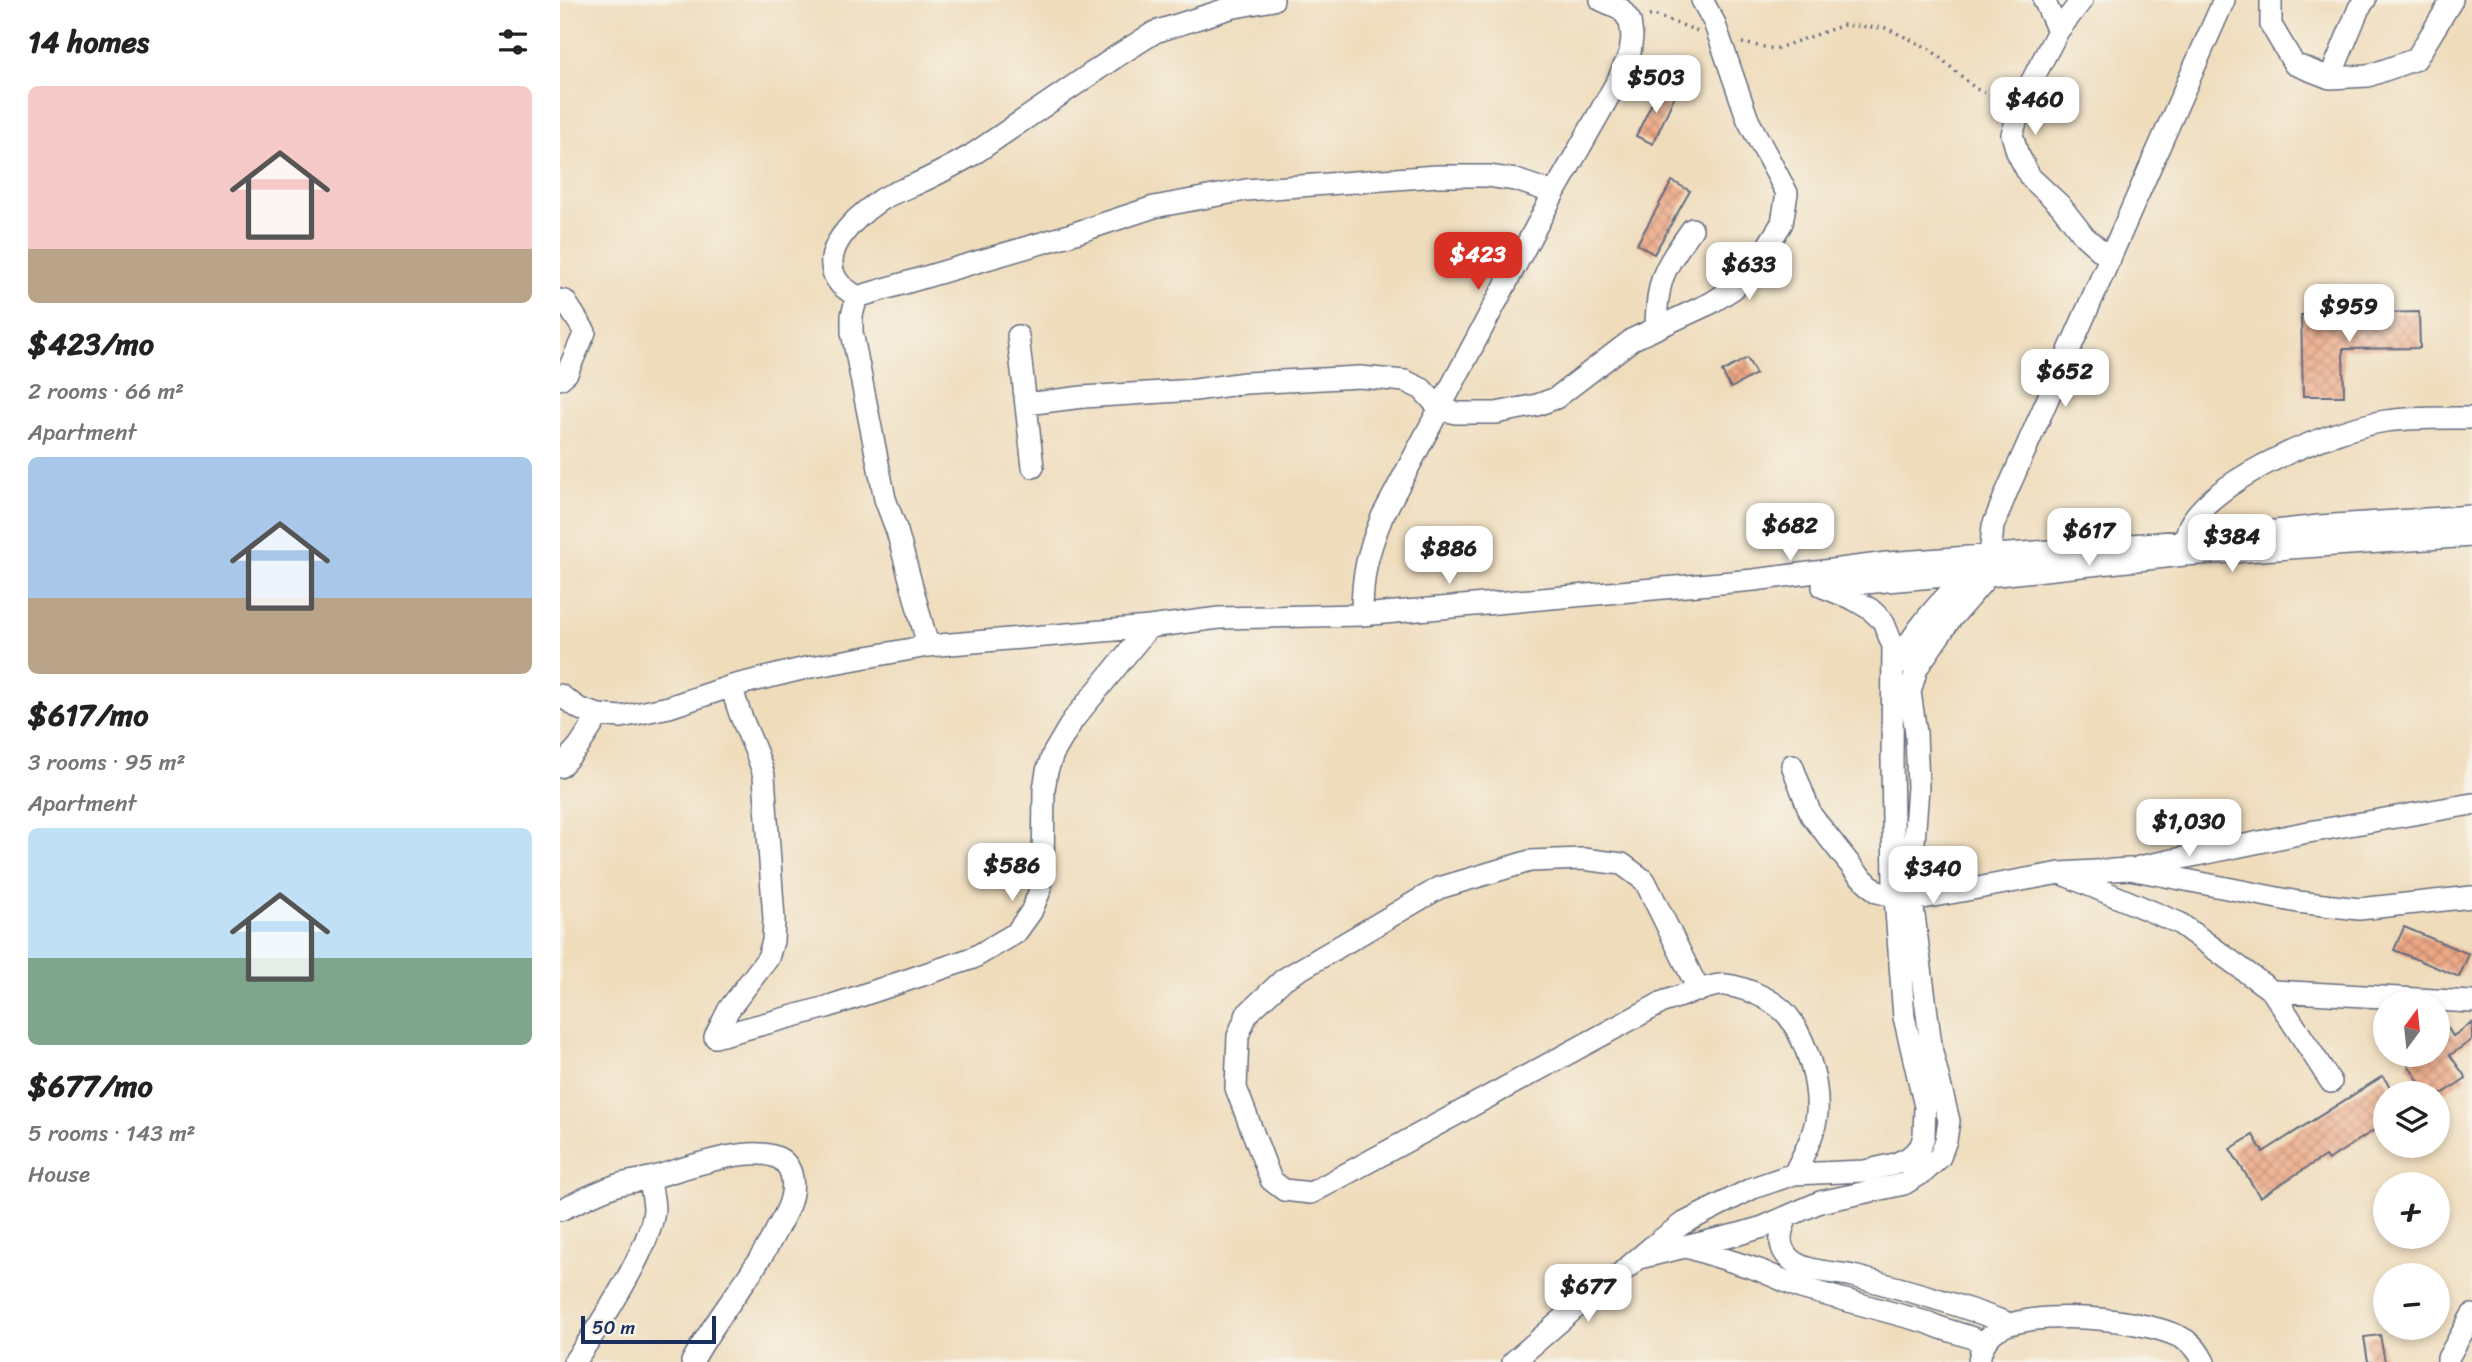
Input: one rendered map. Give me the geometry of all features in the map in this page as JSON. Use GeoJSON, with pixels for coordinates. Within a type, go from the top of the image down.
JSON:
{"type":"FeatureCollection","features":[{"type":"Feature","properties":{"kind":"street"},"geometry":{"type":"LineString","coordinates":[[857,297],[840,283],[833,271],[832,254],[839,239],[855,220],[881,199],[972,155],[1155,33],[1230,8],[1273,0]]}},
{"type":"Feature","properties":{"kind":"street"},"geometry":{"type":"LineString","coordinates":[[1362,615],[1362,582],[1368,552],[1382,517],[1630,53],[1630,21],[1621,9],[1601,0]]}},
{"type":"Feature","properties":{"kind":"street"},"geometry":{"type":"LineString","coordinates":[[1026,404],[1083,397],[1195,390],[1245,383],[1360,377],[1405,381],[1422,389],[1440,409],[1456,413],[1496,413],[1537,405],[1556,398],[1633,339],[1711,303],[1733,289],[1755,266],[1782,223],[1787,207],[1787,193],[1748,120],[1714,22],[1702,0]]}},
{"type":"Feature","properties":{"kind":"street"},"geometry":{"type":"LineString","coordinates":[[2044,0],[2058,31]]}},
{"type":"Feature","properties":{"kind":"street"},"geometry":{"type":"LineString","coordinates":[[2082,0],[2058,31],[2024,99],[2012,134],[2017,152],[2030,177],[2060,205],[2084,236],[2110,259]]}},
{"type":"Feature","properties":{"kind":"street"},"geometry":{"type":"LineString","coordinates":[[1513,1362],[1594,1292],[1682,1224],[1753,1188],[1794,1174],[1865,1171],[1895,1164],[1920,1149],[1924,1136],[1925,1106],[1905,1017],[1900,976],[1904,898],[1911,883],[1918,787],[1916,733],[1910,692],[1917,668],[1982,568],[1993,526],[2033,429],[2224,0]]}},
{"type":"Feature","properties":{"kind":"street"},"geometry":{"type":"LineString","coordinates":[[2271,0],[2271,25],[2294,64],[2330,78],[2368,76],[2416,59],[2443,4]]}},
{"type":"Feature","properties":{"kind":"street"},"geometry":{"type":"LineString","coordinates":[[2330,78],[2364,0]]}},
{"type":"Feature","properties":{"kind":"street"},"geometry":{"type":"LineString","coordinates":[[857,297],[1154,206],[1246,190],[1437,176],[1475,176],[1516,180],[1554,193]]}},
{"type":"Feature","properties":{"kind":"street"},"geometry":{"type":"LineString","coordinates":[[1656,327],[1657,295],[1666,266],[1692,229]]}},
{"type":"Feature","properties":{"kind":"street"},"geometry":{"type":"LineString","coordinates":[[857,297],[852,315],[852,332],[885,499],[897,531],[928,646]]}},
{"type":"Feature","properties":{"kind":"street"},"geometry":{"type":"LineString","coordinates":[[560,300],[565,301],[585,332],[567,373],[560,379]]}},
{"type":"Feature","properties":{"kind":"street"},"geometry":{"type":"LineString","coordinates":[[1018,336],[1033,467]]}},
{"type":"Feature","properties":{"kind":"street"},"geometry":{"type":"LineString","coordinates":[[2185,548],[2193,520],[2211,501],[2234,483],[2292,451],[2355,427],[2387,420],[2472,418]]}},
{"type":"Feature","properties":{"kind":"street"},"geometry":{"type":"LineString","coordinates":[[2185,548],[2319,526],[2472,516]]}},
{"type":"Feature","properties":{"kind":"street"},"geometry":{"type":"LineString","coordinates":[[1754,580],[1823,587],[2185,548],[2472,536]]}},
{"type":"Feature","properties":{"kind":"street"},"geometry":{"type":"LineString","coordinates":[[560,695],[580,709],[621,718],[806,668],[928,646],[1149,627],[1219,618],[1362,615],[1754,580],[1831,569],[1982,568]]}},
{"type":"Feature","properties":{"kind":"street"},"geometry":{"type":"LineString","coordinates":[[1894,671],[1907,642],[1922,623],[1982,568]]}},
{"type":"Feature","properties":{"kind":"street"},"geometry":{"type":"LineString","coordinates":[[1639,1258],[1688,1248],[1763,1227],[1819,1202],[1904,1184],[1924,1172],[1940,1157],[1946,1140],[1949,1121],[1932,1052],[1904,898],[1892,759],[1893,646],[1883,621],[1853,599],[1823,587]]}},
{"type":"Feature","properties":{"kind":"street"},"geometry":{"type":"LineString","coordinates":[[733,686],[736,709],[758,755],[764,776],[774,919],[773,941],[768,958],[729,1009],[715,1037],[827,1007],[973,958],[1016,933],[1040,893],[1043,872],[1044,789],[1054,754],[1073,720],[1149,627]]}},
{"type":"Feature","properties":{"kind":"street"},"geometry":{"type":"LineString","coordinates":[[560,748],[599,715]]}},
{"type":"Feature","properties":{"kind":"street"},"geometry":{"type":"LineString","coordinates":[[560,767],[579,746],[599,715]]}},
{"type":"Feature","properties":{"kind":"street"},"geometry":{"type":"LineString","coordinates":[[1792,765],[1811,815],[1856,872],[1877,891],[1904,898],[2060,873],[2130,869],[2303,833],[2472,804]]}},
{"type":"Feature","properties":{"kind":"street"},"geometry":{"type":"LineString","coordinates":[[1699,991],[1645,881],[1622,864],[1583,859],[1530,861],[1439,888],[1284,979],[1247,1014],[1238,1036],[1236,1087],[1271,1180],[1284,1190],[1311,1193],[1663,1002],[1723,984],[1769,1000],[1790,1018],[1807,1052],[1815,1086],[1817,1114],[1811,1139],[1794,1174]]}},
{"type":"Feature","properties":{"kind":"street"},"geometry":{"type":"LineString","coordinates":[[2130,869],[2298,902],[2359,909],[2472,897]]}},
{"type":"Feature","properties":{"kind":"street"},"geometry":{"type":"LineString","coordinates":[[2060,873],[2179,923],[2272,991],[2331,1082]]}},
{"type":"Feature","properties":{"kind":"street"},"geometry":{"type":"LineString","coordinates":[[2272,991],[2472,1002]]}},
{"type":"Feature","properties":{"kind":"street"},"geometry":{"type":"LineString","coordinates":[[560,1210],[616,1185],[723,1157],[763,1154],[784,1162],[791,1172],[791,1199],[766,1250],[703,1341],[692,1362]]}},
{"type":"Feature","properties":{"kind":"street"},"geometry":{"type":"LineString","coordinates":[[574,1362],[604,1317],[647,1236],[654,1212],[649,1178]]}},
{"type":"Feature","properties":{"kind":"street"},"geometry":{"type":"LineString","coordinates":[[1788,1216],[1780,1229],[1780,1242],[1785,1253],[1794,1262],[1808,1268],[1884,1283],[2010,1324]]}},
{"type":"Feature","properties":{"kind":"street"},"geometry":{"type":"LineString","coordinates":[[1688,1248],[1759,1270],[1801,1288],[1929,1323],[1981,1352],[1994,1332],[2010,1324],[2084,1317],[2124,1321],[2178,1335],[2190,1342],[2204,1362]]}},
{"type":"Feature","properties":{"kind":"street"},"geometry":{"type":"LineString","coordinates":[[2448,1362],[2472,1315]]}},
{"type":"Feature","properties":{"kind":"path"},"geometry":{"type":"LineString","coordinates":[[1630,21],[1654,15],[1720,39],[1775,49],[1844,25],[1886,28],[1930,49],[1976,89],[1999,97],[2024,99]]}},
{"type":"Feature","properties":{"kind":"building"},"geometry":{"type":"Polygon","coordinates":[[[1660,86],[1676,93],[1653,144],[1636,136],[1660,86]]]}},
{"type":"Feature","properties":{"kind":"building"},"geometry":{"type":"Polygon","coordinates":[[[1672,181],[1690,191],[1654,254],[1637,244],[1672,181]]]}},
{"type":"Feature","properties":{"kind":"building"},"geometry":{"type":"Polygon","coordinates":[[[2419,312],[2420,348],[2343,349],[2344,396],[2303,396],[2301,315],[2419,312]]]}},
{"type":"Feature","properties":{"kind":"building"},"geometry":{"type":"Polygon","coordinates":[[[1747,358],[1756,374],[1731,388],[1722,372],[1747,358]]]}},
{"type":"Feature","properties":{"kind":"building"},"geometry":{"type":"Polygon","coordinates":[[[2404,927],[2469,954],[2459,977],[2394,950],[2404,927]]]}},
{"type":"Feature","properties":{"kind":"building"},"geometry":{"type":"Polygon","coordinates":[[[2472,1023],[2472,1040],[2450,1055],[2450,1031],[2453,1036],[2472,1023]]]}},
{"type":"Feature","properties":{"kind":"building"},"geometry":{"type":"Polygon","coordinates":[[[2450,1055],[2466,1078],[2450,1089],[2450,1081],[2419,1081],[2410,1068],[2450,1068],[2450,1055]]]}},
{"type":"Feature","properties":{"kind":"building"},"geometry":{"type":"Polygon","coordinates":[[[2373,1082],[2373,1131],[2328,1160],[2325,1156],[2260,1197],[2230,1149],[2253,1135],[2263,1152],[2373,1082]]]}},
{"type":"Feature","properties":{"kind":"building"},"geometry":{"type":"Polygon","coordinates":[[[2373,1336],[2373,1340],[2381,1340],[2385,1362],[2368,1362],[2364,1337],[2373,1336]]]}}]}
